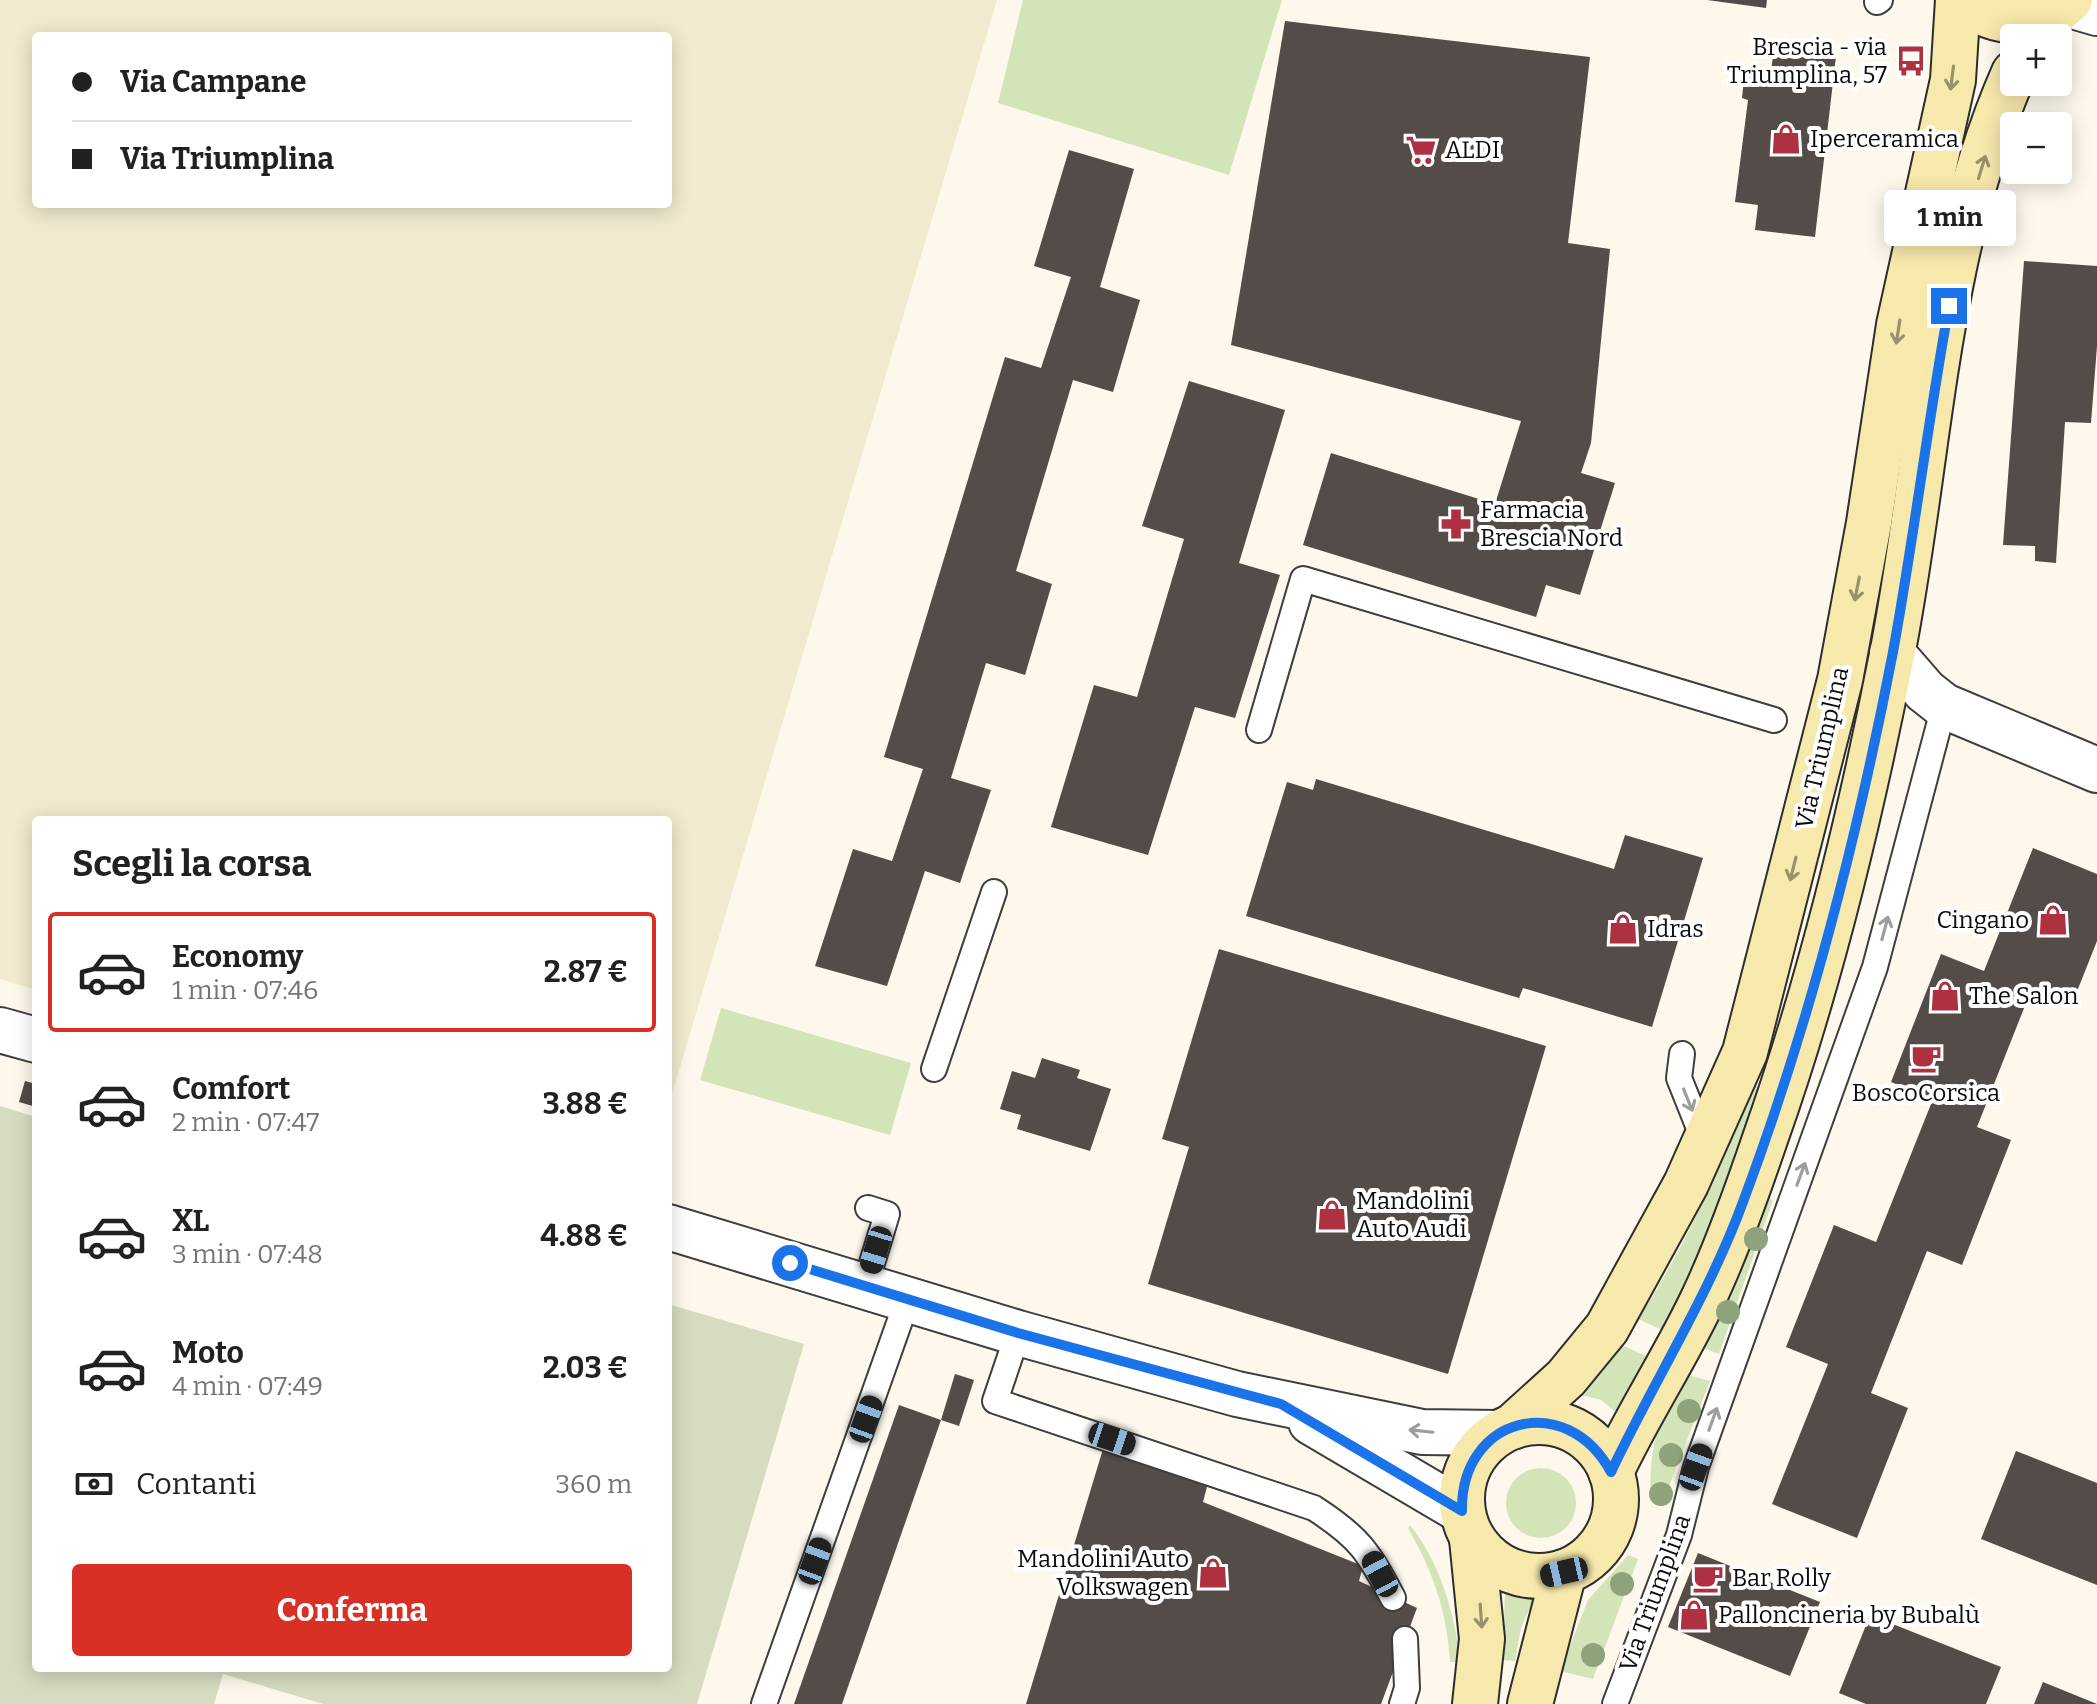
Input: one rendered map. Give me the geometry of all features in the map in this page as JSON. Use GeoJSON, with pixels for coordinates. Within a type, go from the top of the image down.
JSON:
{"type":"FeatureCollection","features":[{"type":"Feature","properties":{"kind":"main road","name":"Via Triumplina"},"geometry":{"type":"LineString","coordinates":[[1475,1704],[1482,1639],[1467,1525],[1465,1475],[1485,1444],[1506,1430],[1566,1378],[1607,1328],[1647,1259],[1705,1144],[1745,1052],[1840,680],[1869,523],[1899,325],[1953,80],[1958,0]]}},
{"type":"Feature","properties":{"kind":"main road"},"geometry":{"type":"LineString","coordinates":[[1964,0],[1995,18],[2016,22],[2060,15]]}},
{"type":"Feature","properties":{"kind":"main road","name":"Via Triumplina"},"geometry":{"type":"LineString","coordinates":[[1611,1472],[1637,1418],[1704,1298],[1742,1204],[1790,1069],[1841,894],[1892,653],[1963,230],[2007,96]]}},
{"type":"Feature","properties":{"kind":"main road"},"geometry":{"type":"LineString","coordinates":[[1467,1525],[1483,1553],[1512,1572],[1529,1576],[1564,1572],[1598,1549],[1609,1532],[1615,1512],[1611,1472],[1588,1440],[1571,1429],[1541,1423],[1506,1430]]}},
{"type":"Feature","properties":{"kind":"main road"},"geometry":{"type":"LineString","coordinates":[[1530,1704],[1564,1572]]}},
{"type":"Feature","properties":{"kind":"street"},"geometry":{"type":"LineString","coordinates":[[1892,653],[1925,691],[1944,706],[2097,770]]}},
{"type":"Feature","properties":{"kind":"street"},"geometry":{"type":"LineString","coordinates":[[0,1030],[32,1039]]}},
{"type":"Feature","properties":{"kind":"street"},"geometry":{"type":"LineString","coordinates":[[672,1228],[1018,1333],[1281,1404],[1422,1432],[1506,1430]]}},
{"type":"Feature","properties":{"kind":"street"},"geometry":{"type":"LineString","coordinates":[[1281,1404],[1467,1525]]}},
{"type":"Feature","properties":{"kind":"lane"},"geometry":{"type":"LineString","coordinates":[[1259,730],[1303,579],[1774,720]]}},
{"type":"Feature","properties":{"kind":"lane","name":"Via Triumplina"},"geometry":{"type":"LineString","coordinates":[[1615,1704],[1679,1535],[1696,1467],[1875,967],[1944,706]]}},
{"type":"Feature","properties":{"kind":"lane"},"geometry":{"type":"LineString","coordinates":[[934,1069],[994,892]]}},
{"type":"Feature","properties":{"kind":"lane"},"geometry":{"type":"LineString","coordinates":[[1682,1054],[1679,1078],[1705,1144]]}},
{"type":"Feature","properties":{"kind":"lane"},"geometry":{"type":"LineString","coordinates":[[865,1286],[887,1214],[868,1208]]}},
{"type":"Feature","properties":{"kind":"lane"},"geometry":{"type":"LineString","coordinates":[[764,1704],[908,1298]]}},
{"type":"Feature","properties":{"kind":"lane"},"geometry":{"type":"LineString","coordinates":[[1018,1333],[994,1404],[1314,1508],[1347,1529],[1367,1549],[1393,1598]]}},
{"type":"Feature","properties":{"kind":"lane"},"geometry":{"type":"LineString","coordinates":[[1402,1704],[1407,1688],[1405,1639]]}},
{"type":"Feature","properties":{"kind":"shaded area"},"geometry":{"type":"Polygon","coordinates":[[[0,0],[997,0],[672,1095],[672,816],[32,816],[32,989],[0,979],[0,0]]]}},
{"type":"Feature","properties":{"kind":"green space"},"geometry":{"type":"Polygon","coordinates":[[[1023,0],[1282,0],[1229,175],[998,103],[1023,0]]]}},
{"type":"Feature","properties":{"kind":"green space"},"geometry":{"type":"Polygon","coordinates":[[[721,1008],[911,1063],[890,1135],[700,1080],[721,1008]]]}},
{"type":"Feature","properties":{"kind":"green space"},"geometry":{"type":"Polygon","coordinates":[[[1752,1085],[1761,1087],[1706,1250],[1664,1331],[1638,1319],[1672,1263],[1701,1205],[1752,1085]]]}},
{"type":"Feature","properties":{"kind":"green space"},"geometry":{"type":"Polygon","coordinates":[[[0,1106],[32,1116],[32,1672],[672,1672],[672,1305],[804,1344],[697,1704],[323,1704],[223,1674],[214,1704],[0,1704],[0,1106]]]}},
{"type":"Feature","properties":{"kind":"green space"},"geometry":{"type":"Polygon","coordinates":[[[1765,1197],[1773,1200],[1719,1354],[1698,1346],[1730,1294],[1765,1197]]]}},
{"type":"Feature","properties":{"kind":"green space"},"geometry":{"type":"Polygon","coordinates":[[[1620,1344],[1646,1356],[1617,1413],[1601,1400],[1577,1394],[1620,1344]]]}},
{"type":"Feature","properties":{"kind":"green space"},"geometry":{"type":"Polygon","coordinates":[[[1681,1373],[1710,1381],[1662,1504],[1651,1500],[1653,1448],[1681,1373]]]}},
{"type":"Feature","properties":{"kind":"green space"},"geometry":{"type":"Polygon","coordinates":[[[1541,1468],[1566,1478],[1576,1503],[1566,1528],[1541,1538],[1516,1528],[1506,1503],[1516,1478],[1541,1468]]]}},
{"type":"Feature","properties":{"kind":"green space"},"geometry":{"type":"Polygon","coordinates":[[[1410,1525],[1438,1573],[1454,1625],[1461,1662],[1450,1662],[1446,1626],[1437,1592],[1408,1528],[1410,1525]]]}},
{"type":"Feature","properties":{"kind":"green space"},"geometry":{"type":"Polygon","coordinates":[[[1628,1555],[1638,1559],[1593,1679],[1560,1671],[1588,1600],[1628,1555]]]}},
{"type":"Feature","properties":{"kind":"green space"},"geometry":{"type":"Polygon","coordinates":[[[1505,1588],[1535,1596],[1521,1628],[1515,1661],[1503,1660],[1505,1588]]]}},
{"type":"Feature","properties":{"kind":"building"},"geometry":{"type":"Polygon","coordinates":[[[1707,0],[1767,0],[1766,8],[1707,0]]]}},
{"type":"Feature","properties":{"kind":"building","name":"ALDI"},"geometry":{"type":"Polygon","coordinates":[[[1285,21],[1590,57],[1568,243],[1610,249],[1591,443],[1581,473],[1615,483],[1580,595],[1546,585],[1536,617],[1303,545],[1331,453],[1495,504],[1521,421],[1231,345],[1285,21]]]}},
{"type":"Feature","properties":{"kind":"building"},"geometry":{"type":"Polygon","coordinates":[[[1774,48],[1836,56],[1815,237],[1755,230],[1758,205],[1735,202],[1748,100],[1742,98],[1745,69],[1771,72],[1774,48]]]}},
{"type":"Feature","properties":{"kind":"building"},"geometry":{"type":"Polygon","coordinates":[[[1069,150],[1134,169],[1100,287],[1140,300],[1113,392],[1073,380],[1016,571],[1052,584],[1025,675],[986,663],[951,778],[991,790],[960,883],[925,871],[887,986],[815,966],[853,849],[892,861],[923,769],[884,757],[1005,357],[1041,368],[1071,277],[1034,266],[1069,150]]]}},
{"type":"Feature","properties":{"kind":"building"},"geometry":{"type":"Polygon","coordinates":[[[2024,261],[2097,266],[2097,346],[2091,423],[2065,422],[2056,563],[2035,561],[2035,546],[2003,545],[2024,261]]]}},
{"type":"Feature","properties":{"kind":"building"},"geometry":{"type":"Polygon","coordinates":[[[1189,381],[1285,410],[1239,563],[1280,575],[1235,718],[1195,707],[1148,855],[1051,827],[1094,685],[1137,697],[1184,539],[1142,526],[1189,381]]]}},
{"type":"Feature","properties":{"kind":"building"},"geometry":{"type":"Polygon","coordinates":[[[1316,779],[1614,869],[1625,835],[1703,858],[1652,1027],[1523,988],[1519,998],[1246,916],[1287,782],[1313,790],[1316,779]]]}},
{"type":"Feature","properties":{"kind":"building"},"geometry":{"type":"Polygon","coordinates":[[[2033,848],[2097,874],[2097,941],[2072,1004],[2032,988],[1977,1127],[2011,1140],[1962,1265],[1927,1251],[1871,1393],[1908,1408],[1857,1538],[1772,1504],[1828,1364],[1786,1347],[1834,1225],[1876,1242],[1933,1099],[1891,1082],[1941,954],[1984,971],[2033,848]]]}},
{"type":"Feature","properties":{"kind":"building","name":"Mandolini Auto Audi"},"geometry":{"type":"Polygon","coordinates":[[[1219,949],[1546,1046],[1448,1374],[1148,1284],[1189,1147],[1162,1139],[1219,949]]]}},
{"type":"Feature","properties":{"kind":"building"},"geometry":{"type":"Polygon","coordinates":[[[1042,1058],[1080,1070],[1077,1078],[1111,1089],[1090,1151],[1017,1129],[1021,1115],[1000,1109],[1012,1071],[1035,1078],[1042,1058]]]}},
{"type":"Feature","properties":{"kind":"building"},"geometry":{"type":"Polygon","coordinates":[[[25,1081],[32,1083],[32,1106],[19,1102],[25,1081]]]}},
{"type":"Feature","properties":{"kind":"building"},"geometry":{"type":"Polygon","coordinates":[[[955,1374],[974,1380],[959,1426],[941,1420],[955,1374]]]}},
{"type":"Feature","properties":{"kind":"building"},"geometry":{"type":"Polygon","coordinates":[[[899,1405],[941,1420],[842,1704],[794,1704],[899,1405]]]}},
{"type":"Feature","properties":{"kind":"building","name":"Mandolini Auto Volkswagen"},"geometry":{"type":"Polygon","coordinates":[[[1103,1449],[1208,1483],[1203,1502],[1363,1566],[1359,1581],[1417,1608],[1381,1704],[1026,1704],[1103,1449]]]}},
{"type":"Feature","properties":{"kind":"building"},"geometry":{"type":"Polygon","coordinates":[[[2016,1451],[2097,1483],[2097,1585],[1981,1539],[2016,1451]]]}},
{"type":"Feature","properties":{"kind":"building"},"geometry":{"type":"Polygon","coordinates":[[[1698,1553],[1820,1602],[1790,1676],[1668,1627],[1698,1553]]]}},
{"type":"Feature","properties":{"kind":"building"},"geometry":{"type":"Polygon","coordinates":[[[1870,1615],[2001,1667],[1986,1704],[1866,1704],[1839,1693],[1870,1615]]]}},
{"type":"Feature","properties":{"kind":"building"},"geometry":{"type":"Polygon","coordinates":[[[2043,1682],[2097,1704],[2034,1704],[2043,1682]]]}},
{"type":"Feature","properties":{"kind":"place","name":"Brescia - via Triumplina, 57"},"geometry":{"type":"Point","coordinates":[1911,61]}},
{"type":"Feature","properties":{"kind":"place","name":"Iperceramica"},"geometry":{"type":"Point","coordinates":[1786,139]}},
{"type":"Feature","properties":{"kind":"place","name":"ALDI"},"geometry":{"type":"Point","coordinates":[1421,150]}},
{"type":"Feature","properties":{"kind":"place","name":"Farmacia Brescia Nord"},"geometry":{"type":"Point","coordinates":[1456,524]}},
{"type":"Feature","properties":{"kind":"place","name":"Cingano"},"geometry":{"type":"Point","coordinates":[2053,920]}},
{"type":"Feature","properties":{"kind":"place","name":"Idras"},"geometry":{"type":"Point","coordinates":[1623,929]}},
{"type":"Feature","properties":{"kind":"place","name":"The Salon"},"geometry":{"type":"Point","coordinates":[1945,996]}},
{"type":"Feature","properties":{"kind":"place","name":"BoscoCorsica"},"geometry":{"type":"Point","coordinates":[1926,1058]}},
{"type":"Feature","properties":{"kind":"place","name":"Mandolini Auto Audi"},"geometry":{"type":"Point","coordinates":[1332,1215]}},
{"type":"Feature","properties":{"kind":"place","name":"Mandolini Auto Volkswagen"},"geometry":{"type":"Point","coordinates":[1213,1573]}},
{"type":"Feature","properties":{"kind":"place","name":"Bar Rolly"},"geometry":{"type":"Point","coordinates":[1708,1578]}},
{"type":"Feature","properties":{"kind":"place","name":"Palloncineria by Bubalù"},"geometry":{"type":"Point","coordinates":[1694,1615]}},
{"type":"Feature","properties":{"kind":"route"},"geometry":{"type":"LineString","coordinates":[[790,1263],[1018,1333],[1281,1404],[1462,1511],[1465,1475],[1473,1459],[1485,1444],[1512,1427],[1552,1423],[1571,1429],[1588,1440],[1602,1455],[1611,1472],[1637,1418],[1704,1298],[1742,1204],[1790,1069],[1841,894],[1915,528],[1949,306]]}}]}
